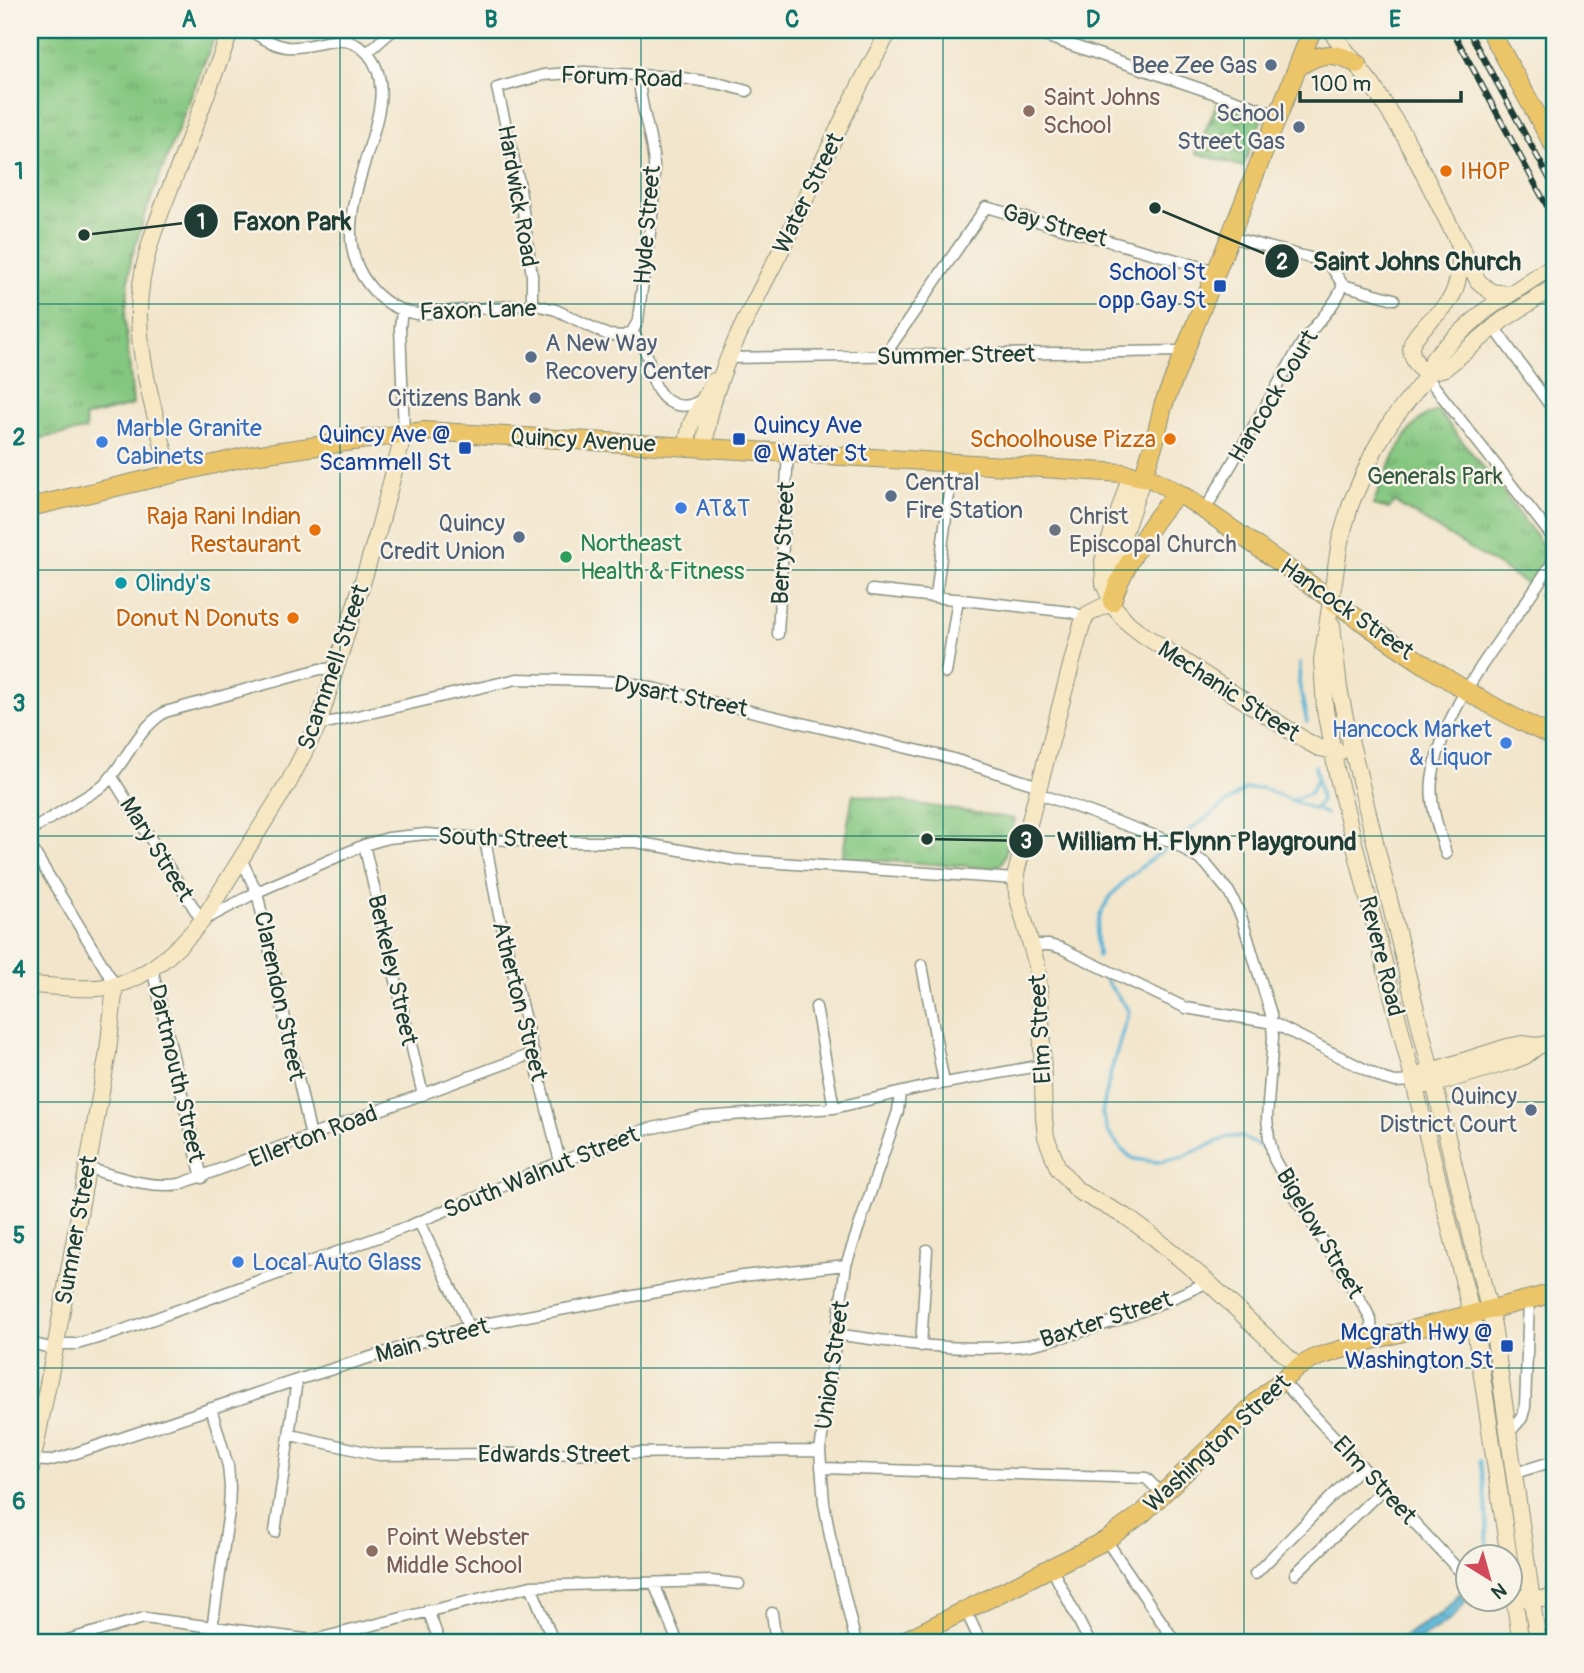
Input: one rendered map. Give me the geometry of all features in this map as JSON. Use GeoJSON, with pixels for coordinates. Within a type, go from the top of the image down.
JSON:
{"type":"FeatureCollection","features":[{"type":"Feature","properties":{"kind":"main road"},"geometry":{"type":"LineString","coordinates":[[1137,475],[1155,440],[1163,406],[1184,351],[1312,30]]}},
{"type":"Feature","properties":{"kind":"main road"},"geometry":{"type":"LineString","coordinates":[[1490,30],[1554,146]]}},
{"type":"Feature","properties":{"kind":"main road"},"geometry":{"type":"LineString","coordinates":[[1297,68],[1324,54],[1343,56],[1357,64]]}},
{"type":"Feature","properties":{"kind":"main road","name":"Quincy Avenue"},"geometry":{"type":"LineString","coordinates":[[30,507],[264,453],[404,433],[449,432],[1137,475]]}},
{"type":"Feature","properties":{"kind":"main road","name":"Hancock Street"},"geometry":{"type":"LineString","coordinates":[[1137,475],[1180,494],[1465,689],[1554,737]]}},
{"type":"Feature","properties":{"kind":"main road"},"geometry":{"type":"LineString","coordinates":[[1112,602],[1116,587],[1128,564],[1166,507],[1180,494]]}},
{"type":"Feature","properties":{"kind":"main road","name":"Washington Street"},"geometry":{"type":"LineString","coordinates":[[900,1643],[1107,1540],[1137,1518],[1281,1380],[1298,1367],[1317,1357],[1372,1340],[1554,1293]]}},
{"type":"Feature","properties":{"kind":"street"},"geometry":{"type":"LineString","coordinates":[[170,474],[142,349],[139,317],[141,286],[156,224],[232,30]]}},
{"type":"Feature","properties":{"kind":"street"},"geometry":{"type":"LineString","coordinates":[[248,30],[283,46],[304,47],[339,40],[357,45],[367,53],[393,30]]}},
{"type":"Feature","properties":{"kind":"street","name":"Water Street"},"geometry":{"type":"LineString","coordinates":[[705,447],[708,420],[729,358],[860,83],[890,30]]}},
{"type":"Feature","properties":{"kind":"street"},"geometry":{"type":"LineString","coordinates":[[1027,30],[1278,115]]}},
{"type":"Feature","properties":{"kind":"street"},"geometry":{"type":"LineString","coordinates":[[1330,30],[1357,64],[1405,136],[1474,274],[1485,288],[1497,294],[1508,294]]}},
{"type":"Feature","properties":{"kind":"street","name":"Faxon Lane"},"geometry":{"type":"LineString","coordinates":[[367,53],[376,70],[380,96],[352,212],[350,245],[353,260],[369,286],[386,302],[402,311],[424,314],[532,304],[556,310],[608,335],[624,336],[632,332]]}},
{"type":"Feature","properties":{"kind":"street","name":"Forum Road"},"geometry":{"type":"LineString","coordinates":[[497,88],[553,74],[584,72],[705,81],[747,91]]}},
{"type":"Feature","properties":{"kind":"street","name":"Hyde Street"},"geometry":{"type":"LineString","coordinates":[[632,332],[638,321],[654,178],[652,140],[640,92],[639,75]]}},
{"type":"Feature","properties":{"kind":"street","name":"Hardwick Road"},"geometry":{"type":"LineString","coordinates":[[497,88],[519,182],[532,276],[532,304]]}},
{"type":"Feature","properties":{"kind":"street","name":"Gay Street"},"geometry":{"type":"LineString","coordinates":[[884,356],[986,206],[1216,271]]}},
{"type":"Feature","properties":{"kind":"street"},"geometry":{"type":"LineString","coordinates":[[1230,237],[1322,261],[1332,268],[1343,285],[1394,299]]}},
{"type":"Feature","properties":{"kind":"street"},"geometry":{"type":"LineString","coordinates":[[1458,245],[1459,266],[1454,292],[1448,303],[1412,342],[1411,351],[1414,360],[1429,374],[1554,539]]}},
{"type":"Feature","properties":{"kind":"street"},"geometry":{"type":"LineString","coordinates":[[1330,598],[1343,532],[1363,475],[1391,422],[1429,374],[1433,359],[1475,319],[1554,265]]}},
{"type":"Feature","properties":{"kind":"street","name":"Hancock Court"},"geometry":{"type":"LineString","coordinates":[[1205,510],[1302,344],[1339,295],[1343,285]]}},
{"type":"Feature","properties":{"kind":"street"},"geometry":{"type":"LineString","coordinates":[[1429,374],[1445,368],[1494,327],[1554,288]]}},
{"type":"Feature","properties":{"kind":"street"},"geometry":{"type":"LineString","coordinates":[[402,311],[400,327],[404,433]]}},
{"type":"Feature","properties":{"kind":"street"},"geometry":{"type":"LineString","coordinates":[[1494,327],[1554,411]]}},
{"type":"Feature","properties":{"kind":"street"},"geometry":{"type":"LineString","coordinates":[[632,332],[647,355],[656,388],[667,400],[682,407],[702,399]]}},
{"type":"Feature","properties":{"kind":"street","name":"Summer Street"},"geometry":{"type":"LineString","coordinates":[[729,358],[1184,351]]}},
{"type":"Feature","properties":{"kind":"street","name":"Water Street"},"geometry":{"type":"LineString","coordinates":[[686,446],[691,424],[702,399],[729,358]]}},
{"type":"Feature","properties":{"kind":"street","name":"Scammell Street"},"geometry":{"type":"LineString","coordinates":[[201,921],[289,782],[318,725],[378,532],[404,433]]}},
{"type":"Feature","properties":{"kind":"street","name":"Berry Street"},"geometry":{"type":"LineString","coordinates":[[778,634],[788,452]]}},
{"type":"Feature","properties":{"kind":"street"},"geometry":{"type":"LineString","coordinates":[[936,596],[953,462]]}},
{"type":"Feature","properties":{"kind":"street"},"geometry":{"type":"LineString","coordinates":[[872,590],[1071,612],[1085,617],[1112,602],[1111,590],[1116,559],[1137,475]]}},
{"type":"Feature","properties":{"kind":"street"},"geometry":{"type":"LineString","coordinates":[[1446,854],[1437,824],[1432,782],[1451,717],[1465,689],[1554,560]]}},
{"type":"Feature","properties":{"kind":"street","name":"Revere Road"},"geometry":{"type":"LineString","coordinates":[[1330,598],[1322,671],[1332,750],[1413,1081],[1480,1311]]}},
{"type":"Feature","properties":{"kind":"street","name":"Revere Road"},"geometry":{"type":"LineString","coordinates":[[1330,598],[1339,688],[1434,1077],[1480,1311]]}},
{"type":"Feature","properties":{"kind":"street"},"geometry":{"type":"LineString","coordinates":[[946,673],[958,599]]}},
{"type":"Feature","properties":{"kind":"street","name":"Mechanic Street"},"geometry":{"type":"LineString","coordinates":[[1112,602],[1122,618],[1142,634],[1306,741],[1319,748],[1332,750]]}},
{"type":"Feature","properties":{"kind":"street","name":"Elm Street"},"geometry":{"type":"LineString","coordinates":[[1085,617],[1015,879],[1017,895],[1033,945],[1041,1013],[1046,1138],[1058,1168],[1078,1191],[1141,1228],[1208,1282],[1298,1367]]}},
{"type":"Feature","properties":{"kind":"street"},"geometry":{"type":"LineString","coordinates":[[30,831],[89,796],[112,777],[139,735],[164,712],[320,669],[335,669]]}},
{"type":"Feature","properties":{"kind":"street","name":"Dysart Street"},"geometry":{"type":"LineString","coordinates":[[318,725],[517,679],[626,682],[950,758],[1038,790]]}},
{"type":"Feature","properties":{"kind":"street"},"geometry":{"type":"LineString","coordinates":[[1332,750],[1346,757],[1353,782],[1367,806]]}},
{"type":"Feature","properties":{"kind":"street","name":"Mary Street"},"geometry":{"type":"LineString","coordinates":[[112,777],[201,921]]}},
{"type":"Feature","properties":{"kind":"street","name":"Bigelow Street"},"geometry":{"type":"LineString","coordinates":[[1038,790],[1175,843],[1190,852],[1224,884],[1238,908],[1273,1023],[1267,1118],[1274,1158],[1365,1308],[1371,1320],[1372,1340]]}},
{"type":"Feature","properties":{"kind":"street","name":"South Street"},"geometry":{"type":"LineString","coordinates":[[30,985],[115,985],[152,968],[184,942],[201,921],[257,892],[363,845],[388,838],[426,834],[535,842],[636,842],[735,860],[1015,879]]}},
{"type":"Feature","properties":{"kind":"street","name":"Atherton Street"},"geometry":{"type":"LineString","coordinates":[[485,839],[498,910],[560,1162]]}},
{"type":"Feature","properties":{"kind":"street"},"geometry":{"type":"LineString","coordinates":[[30,845],[115,985]]}},
{"type":"Feature","properties":{"kind":"street","name":"Berkeley Street"},"geometry":{"type":"LineString","coordinates":[[363,845],[423,1095]]}},
{"type":"Feature","properties":{"kind":"street","name":"Clarendon Street"},"geometry":{"type":"LineString","coordinates":[[241,859],[257,892],[311,1136]]}},
{"type":"Feature","properties":{"kind":"street"},"geometry":{"type":"LineString","coordinates":[[1033,945],[1061,948],[1186,1008],[1273,1023],[1384,1079],[1396,1082],[1434,1077],[1515,1045],[1538,1046],[1554,1042]]}},
{"type":"Feature","properties":{"kind":"street"},"geometry":{"type":"LineString","coordinates":[[922,965],[944,1083]]}},
{"type":"Feature","properties":{"kind":"street","name":"Dartmouth Street"},"geometry":{"type":"LineString","coordinates":[[152,968],[202,1178]]}},
{"type":"Feature","properties":{"kind":"street","name":"Sumner Street"},"geometry":{"type":"LineString","coordinates":[[31,1465],[108,1052],[115,985]]}},
{"type":"Feature","properties":{"kind":"street"},"geometry":{"type":"LineString","coordinates":[[816,1007],[834,1108]]}},
{"type":"Feature","properties":{"kind":"street","name":"Ellerton Road"},"geometry":{"type":"LineString","coordinates":[[87,1168],[166,1186],[202,1178],[534,1053]]}},
{"type":"Feature","properties":{"kind":"street","name":"South Walnut Street"},"geometry":{"type":"LineString","coordinates":[[30,1343],[55,1347],[107,1336],[419,1222],[634,1133],[678,1121],[714,1116],[834,1108],[944,1083],[1043,1065]]}},
{"type":"Feature","properties":{"kind":"street","name":"Union Street"},"geometry":{"type":"LineString","coordinates":[[856,1643],[834,1558],[824,1503],[820,1451],[846,1265],[898,1111],[900,1093]]}},
{"type":"Feature","properties":{"kind":"street"},"geometry":{"type":"LineString","coordinates":[[419,1222],[468,1327]]}},
{"type":"Feature","properties":{"kind":"street"},"geometry":{"type":"LineString","coordinates":[[921,1346],[927,1250]]}},
{"type":"Feature","properties":{"kind":"street","name":"Main Street"},"geometry":{"type":"LineString","coordinates":[[31,1465],[468,1327],[742,1276],[846,1265]]}},
{"type":"Feature","properties":{"kind":"street","name":"Baxter Street"},"geometry":{"type":"LineString","coordinates":[[835,1334],[921,1346],[1024,1346],[1100,1327],[1143,1312],[1208,1282]]}},
{"type":"Feature","properties":{"kind":"street"},"geometry":{"type":"LineString","coordinates":[[1509,1433],[1522,1418],[1525,1407],[1530,1299]]}},
{"type":"Feature","properties":{"kind":"street"},"geometry":{"type":"LineString","coordinates":[[1480,1311],[1509,1433],[1538,1643]]}},
{"type":"Feature","properties":{"kind":"street"},"geometry":{"type":"LineString","coordinates":[[1480,1311],[1507,1544]]}},
{"type":"Feature","properties":{"kind":"street"},"geometry":{"type":"LineString","coordinates":[[275,1532],[297,1380]]}},
{"type":"Feature","properties":{"kind":"street","name":"Elm Street"},"geometry":{"type":"LineString","coordinates":[[1281,1380],[1454,1565]]}},
{"type":"Feature","properties":{"kind":"street"},"geometry":{"type":"LineString","coordinates":[[210,1643],[230,1487],[228,1466],[211,1408]]}},
{"type":"Feature","properties":{"kind":"street","name":"Edwards Street"},"geometry":{"type":"LineString","coordinates":[[290,1435],[379,1455],[820,1451]]}},
{"type":"Feature","properties":{"kind":"street"},"geometry":{"type":"LineString","coordinates":[[1515,1473],[1554,1461]]}},
{"type":"Feature","properties":{"kind":"street"},"geometry":{"type":"LineString","coordinates":[[1255,1574],[1362,1466]]}},
{"type":"Feature","properties":{"kind":"street"},"geometry":{"type":"LineString","coordinates":[[821,1468],[1146,1478],[1162,1494]]}},
{"type":"Feature","properties":{"kind":"street"},"geometry":{"type":"LineString","coordinates":[[1295,1574],[1383,1489]]}},
{"type":"Feature","properties":{"kind":"street"},"geometry":{"type":"LineString","coordinates":[[1107,1540],[1176,1643]]}},
{"type":"Feature","properties":{"kind":"street"},"geometry":{"type":"LineString","coordinates":[[1052,1569],[1090,1643]]}},
{"type":"Feature","properties":{"kind":"street"},"geometry":{"type":"LineString","coordinates":[[30,1637],[55,1643],[144,1618],[314,1641],[531,1586],[711,1581],[739,1584]]}},
{"type":"Feature","properties":{"kind":"street"},"geometry":{"type":"LineString","coordinates":[[654,1583],[678,1643]]}},
{"type":"Feature","properties":{"kind":"street"},"geometry":{"type":"LineString","coordinates":[[531,1586],[554,1643]]}},
{"type":"Feature","properties":{"kind":"street"},"geometry":{"type":"LineString","coordinates":[[1524,1599],[1554,1600]]}},
{"type":"Feature","properties":{"kind":"street"},"geometry":{"type":"LineString","coordinates":[[428,1610],[440,1643]]}},
{"type":"Feature","properties":{"kind":"street"},"geometry":{"type":"LineString","coordinates":[[965,1611],[981,1643]]}},
{"type":"Feature","properties":{"kind":"street"},"geometry":{"type":"LineString","coordinates":[[772,1613],[776,1643]]}},
{"type":"Feature","properties":{"kind":"street"},"geometry":{"type":"LineString","coordinates":[[1515,1614],[1521,1643]]}},
{"type":"Feature","properties":{"kind":"green space"},"geometry":{"type":"Polygon","coordinates":[[[30,30],[217,30],[147,209],[131,259],[125,318],[133,405],[85,417],[86,430],[30,440],[30,30]]]}},
{"type":"Feature","properties":{"kind":"green space"},"geometry":{"type":"Polygon","coordinates":[[[1217,103],[1262,118],[1243,167],[1196,153],[1217,103]]]}},
{"type":"Feature","properties":{"kind":"green space","name":"Generals Park"},"geometry":{"type":"Polygon","coordinates":[[[1438,411],[1547,551],[1548,558],[1528,586],[1394,502],[1389,509],[1373,505],[1387,471],[1408,434],[1423,417],[1438,411]]]}},
{"type":"Feature","properties":{"kind":"green space"},"geometry":{"type":"Polygon","coordinates":[[[1554,580],[1554,608],[1538,595],[1554,580]]]}},
{"type":"Feature","properties":{"kind":"green space"},"geometry":{"type":"Polygon","coordinates":[[[853,794],[1015,819],[1003,862],[995,868],[842,858],[853,794]]]}},
{"type":"Feature","properties":{"kind":"water"},"geometry":{"type":"Polygon","coordinates":[[[1454,1600],[1456,1614],[1452,1619],[1414,1643],[1392,1643],[1443,1612],[1454,1600]]]}},
{"type":"Feature","properties":{"kind":"waterway"},"geometry":{"type":"LineString","coordinates":[[1300,663],[1299,683],[1307,722]]}},
{"type":"Feature","properties":{"kind":"waterway"},"geometry":{"type":"LineString","coordinates":[[1181,837],[1245,789],[1261,788],[1316,808],[1321,800],[1315,766]]}},
{"type":"Feature","properties":{"kind":"waterway"},"geometry":{"type":"LineString","coordinates":[[1293,800],[1310,793],[1317,779]]}},
{"type":"Feature","properties":{"kind":"waterway"},"geometry":{"type":"LineString","coordinates":[[1315,809],[1326,814]]}},
{"type":"Feature","properties":{"kind":"waterway"},"geometry":{"type":"LineString","coordinates":[[1098,956],[1097,929],[1106,904],[1134,872],[1167,847]]}},
{"type":"Feature","properties":{"kind":"waterway"},"geometry":{"type":"LineString","coordinates":[[1104,978],[1129,1011],[1102,1113],[1108,1132],[1123,1151],[1134,1159],[1158,1162],[1182,1157],[1228,1137],[1241,1137],[1262,1147]]}},
{"type":"Feature","properties":{"kind":"waterway"},"geometry":{"type":"LineString","coordinates":[[1480,1461],[1486,1501],[1488,1544]]}},
{"type":"Feature","properties":{"kind":"railway"},"geometry":{"type":"LineString","coordinates":[[1452,30],[1554,219]]}},
{"type":"Feature","properties":{"kind":"railway"},"geometry":{"type":"LineString","coordinates":[[1468,30],[1554,187]]}},
{"type":"Feature","properties":{"kind":"place","name":"Bee Zee Gas"},"geometry":{"type":"Point","coordinates":[1271,65]}},
{"type":"Feature","properties":{"kind":"place","name":"Saint Johns School"},"geometry":{"type":"Point","coordinates":[1029,111]}},
{"type":"Feature","properties":{"kind":"place","name":"School Street Gas"},"geometry":{"type":"Point","coordinates":[1299,127]}},
{"type":"Feature","properties":{"kind":"place","name":"IHOP"},"geometry":{"type":"Point","coordinates":[1446,171]}},
{"type":"Feature","properties":{"kind":"place","name":"Saint Johns Church"},"geometry":{"type":"Point","coordinates":[1155,208]}},
{"type":"Feature","properties":{"kind":"place","name":"Faxon Park"},"geometry":{"type":"Point","coordinates":[84,235]}},
{"type":"Feature","properties":{"kind":"place","name":"School St opp Gay St"},"geometry":{"type":"Point","coordinates":[1220,286]}},
{"type":"Feature","properties":{"kind":"place","name":"A New Way Recovery Center"},"geometry":{"type":"Point","coordinates":[531,357]}},
{"type":"Feature","properties":{"kind":"place","name":"Citizens Bank"},"geometry":{"type":"Point","coordinates":[535,398]}},
{"type":"Feature","properties":{"kind":"place","name":"Quincy Ave @ Water St"},"geometry":{"type":"Point","coordinates":[739,439]}},
{"type":"Feature","properties":{"kind":"place","name":"Schoolhouse Pizza"},"geometry":{"type":"Point","coordinates":[1170,439]}},
{"type":"Feature","properties":{"kind":"place","name":"Marble Granite Cabinets"},"geometry":{"type":"Point","coordinates":[102,442]}},
{"type":"Feature","properties":{"kind":"place","name":"Quincy Ave @ Scammell St"},"geometry":{"type":"Point","coordinates":[465,448]}},
{"type":"Feature","properties":{"kind":"place","name":"Central Fire Station"},"geometry":{"type":"Point","coordinates":[891,496]}},
{"type":"Feature","properties":{"kind":"place","name":"AT&T"},"geometry":{"type":"Point","coordinates":[681,508]}},
{"type":"Feature","properties":{"kind":"place","name":"Raja Rani Indian Restaurant"},"geometry":{"type":"Point","coordinates":[315,530]}},
{"type":"Feature","properties":{"kind":"place","name":"Christ Episcopal Church"},"geometry":{"type":"Point","coordinates":[1055,530]}},
{"type":"Feature","properties":{"kind":"place","name":"Quincy Credit Union"},"geometry":{"type":"Point","coordinates":[519,537]}},
{"type":"Feature","properties":{"kind":"place","name":"Northeast Health & Fitness"},"geometry":{"type":"Point","coordinates":[566,557]}},
{"type":"Feature","properties":{"kind":"place","name":"Olindy's"},"geometry":{"type":"Point","coordinates":[121,583]}},
{"type":"Feature","properties":{"kind":"place","name":"Donut N Donuts"},"geometry":{"type":"Point","coordinates":[293,618]}},
{"type":"Feature","properties":{"kind":"place","name":"Hancock Market & Liquor"},"geometry":{"type":"Point","coordinates":[1506,743]}},
{"type":"Feature","properties":{"kind":"place","name":"William H. Flynn Playground"},"geometry":{"type":"Point","coordinates":[927,839]}},
{"type":"Feature","properties":{"kind":"place","name":"Quincy District Court"},"geometry":{"type":"Point","coordinates":[1531,1110]}},
{"type":"Feature","properties":{"kind":"place","name":"Local Auto Glass"},"geometry":{"type":"Point","coordinates":[238,1262]}},
{"type":"Feature","properties":{"kind":"place","name":"Mcgrath Hwy @ Washington St"},"geometry":{"type":"Point","coordinates":[1507,1346]}},
{"type":"Feature","properties":{"kind":"place","name":"Point Webster Middle School"},"geometry":{"type":"Point","coordinates":[372,1551]}}]}
